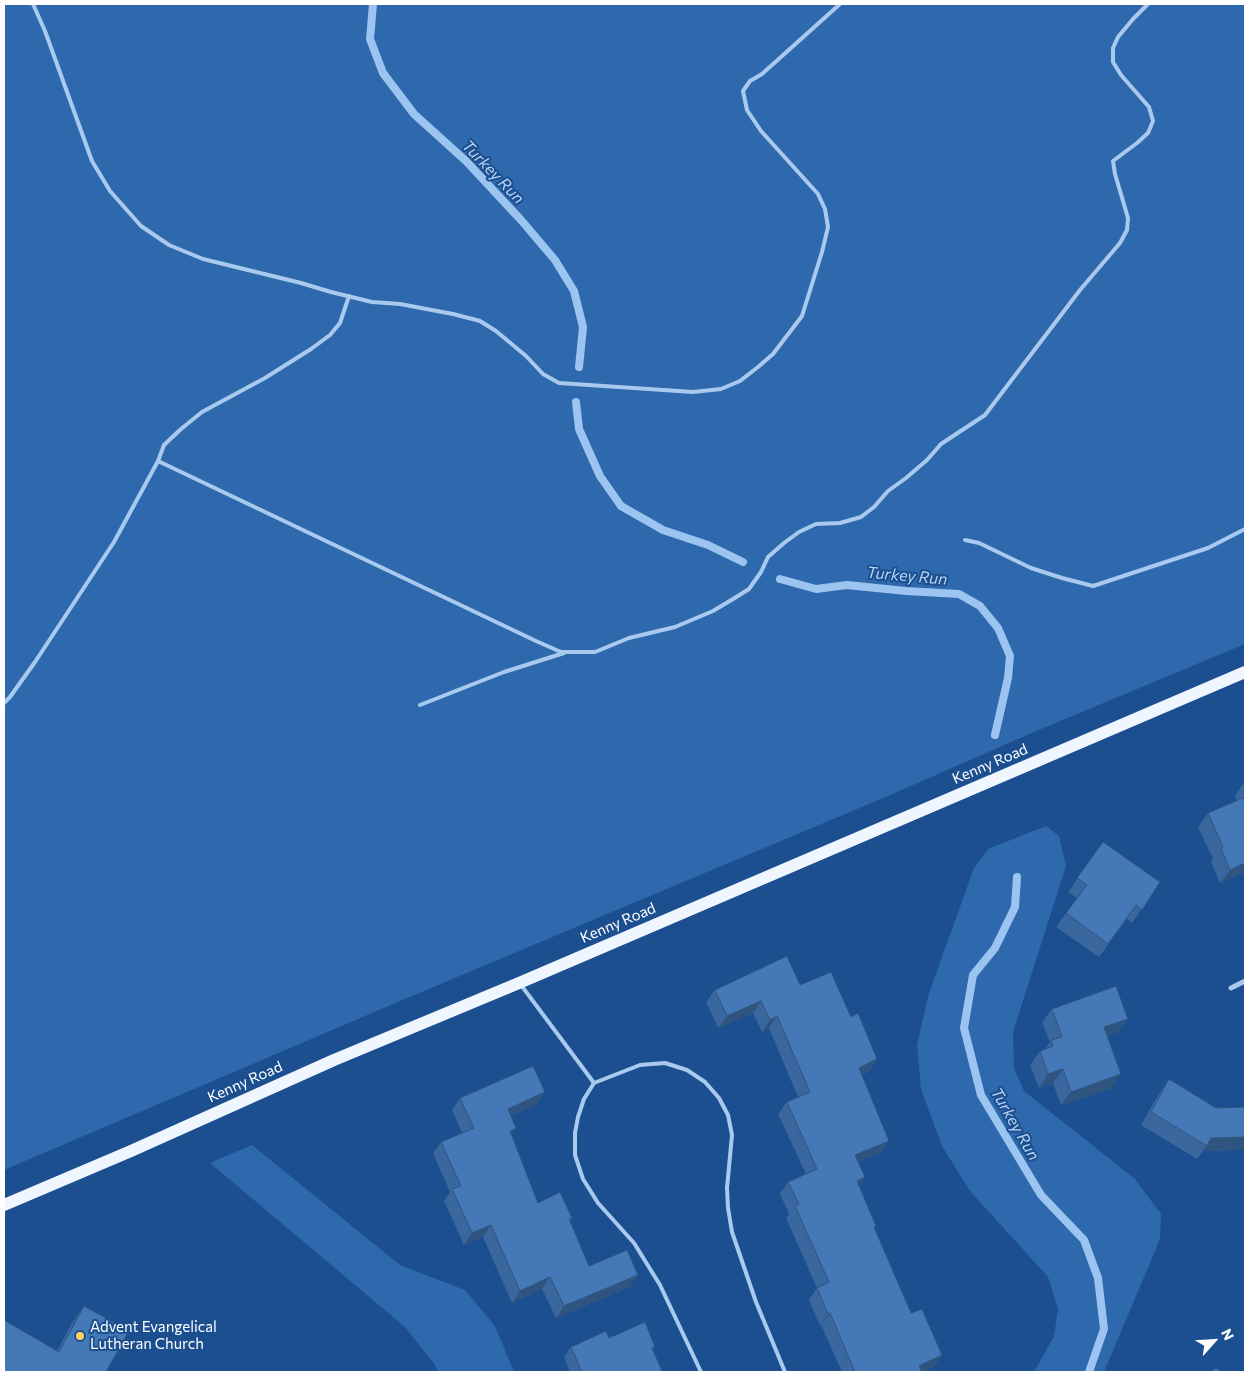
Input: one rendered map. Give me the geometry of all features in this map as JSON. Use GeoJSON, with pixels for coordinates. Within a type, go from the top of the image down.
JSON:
{"type":"FeatureCollection","features":[{"type":"Feature","properties":{"kind":"main road","name":"Kenny Road"},"geometry":{"type":"LineString","coordinates":[[4,1205],[131,1151],[334,1060],[519,983],[1245,672]]}},
{"type":"Feature","properties":{"kind":"street"},"geometry":{"type":"LineString","coordinates":[[1231,988],[1245,982]]}},
{"type":"Feature","properties":{"kind":"lane"},"geometry":{"type":"LineString","coordinates":[[33,4],[45,31],[92,161],[110,191],[140,226],[169,245],[203,260],[372,302],[400,304],[480,321],[496,331],[526,356],[543,374],[559,383],[693,392],[721,389],[740,380],[773,354],[802,316],[828,227],[825,209],[818,194],[761,131],[747,110],[743,91],[750,81],[762,74],[840,4]]}},
{"type":"Feature","properties":{"kind":"lane"},"geometry":{"type":"LineString","coordinates":[[158,461],[561,652],[595,652],[629,638],[675,627],[713,611],[749,588],[761,572],[768,557],[799,532],[816,524],[840,523],[861,517],[874,507],[888,491],[927,460],[941,444],[985,416],[1080,290],[1120,244],[1127,230],[1128,218],[1113,161],[1148,133],[1153,121],[1149,106],[1121,75],[1113,62],[1113,48],[1118,37],[1148,4]]}},
{"type":"Feature","properties":{"kind":"lane"},"geometry":{"type":"LineString","coordinates":[[4,703],[35,662],[114,542],[158,461],[164,445],[202,412],[265,378],[330,335],[340,323],[349,296]]}},
{"type":"Feature","properties":{"kind":"lane"},"geometry":{"type":"LineString","coordinates":[[965,540],[979,544],[1031,568],[1093,586],[1208,548],[1245,529]]}},
{"type":"Feature","properties":{"kind":"lane"},"geometry":{"type":"LineString","coordinates":[[420,705],[504,672],[569,652]]}},
{"type":"Feature","properties":{"kind":"lane"},"geometry":{"type":"LineString","coordinates":[[519,983],[594,1084]]}},
{"type":"Feature","properties":{"kind":"lane"},"geometry":{"type":"LineString","coordinates":[[701,1372],[660,1285],[634,1243],[598,1203],[583,1179],[575,1155],[574,1133],[578,1117],[584,1099],[594,1084],[640,1065],[665,1063],[688,1070],[705,1082],[719,1098],[728,1115],[732,1136],[727,1188],[732,1232],[756,1302],[785,1372]]}},
{"type":"Feature","properties":{"kind":"shaded area"},"geometry":{"type":"Polygon","coordinates":[[[4,4],[1245,4],[1245,644],[4,1170],[4,4]]]}},
{"type":"Feature","properties":{"kind":"shaded area"},"geometry":{"type":"Polygon","coordinates":[[[1046,826],[1059,836],[1066,866],[1013,1032],[1014,1068],[1024,1091],[1135,1179],[1161,1214],[1160,1239],[1104,1372],[1034,1372],[1054,1336],[1058,1309],[1048,1277],[970,1191],[942,1146],[921,1089],[917,1045],[929,993],[974,868],[988,849],[1046,826]]]}},
{"type":"Feature","properties":{"kind":"shaded area"},"geometry":{"type":"Polygon","coordinates":[[[252,1145],[400,1265],[465,1290],[495,1326],[514,1372],[438,1372],[435,1365],[405,1327],[210,1163],[252,1145]]]}},
{"type":"Feature","properties":{"kind":"building"},"geometry":{"type":"Polygon","coordinates":[[[1245,797],[1245,863],[1230,870],[1221,848],[1223,847],[1208,813],[1245,797]]]}},
{"type":"Feature","properties":{"kind":"building"},"geometry":{"type":"Polygon","coordinates":[[[1103,842],[1160,882],[1142,910],[1136,905],[1108,944],[1066,913],[1087,885],[1077,878],[1103,842]]]}},
{"type":"Feature","properties":{"kind":"building"},"geometry":{"type":"Polygon","coordinates":[[[787,956],[800,985],[831,972],[851,1017],[858,1013],[877,1059],[859,1068],[889,1141],[855,1155],[865,1177],[857,1181],[876,1226],[874,1227],[911,1313],[922,1309],[942,1355],[919,1366],[922,1372],[855,1372],[830,1313],[828,1314],[817,1288],[829,1282],[795,1206],[799,1204],[788,1182],[817,1169],[787,1102],[810,1092],[777,1016],[770,1020],[761,1001],[727,1016],[715,990],[787,956]]]}},
{"type":"Feature","properties":{"kind":"building"},"geometry":{"type":"Polygon","coordinates":[[[1116,986],[1128,1019],[1104,1027],[1121,1074],[1071,1092],[1063,1069],[1048,1074],[1040,1051],[1053,1046],[1051,1040],[1062,1037],[1052,1009],[1116,986]]]}},
{"type":"Feature","properties":{"kind":"building"},"geometry":{"type":"Polygon","coordinates":[[[533,1066],[545,1092],[508,1109],[516,1128],[510,1131],[538,1203],[560,1192],[572,1218],[569,1219],[589,1266],[627,1250],[638,1275],[564,1306],[550,1277],[520,1291],[491,1225],[472,1233],[452,1189],[461,1186],[441,1142],[474,1128],[460,1098],[533,1066]]]}},
{"type":"Feature","properties":{"kind":"building"},"geometry":{"type":"Polygon","coordinates":[[[1169,1079],[1216,1108],[1245,1107],[1245,1137],[1211,1138],[1207,1146],[1151,1112],[1169,1079]]]}},
{"type":"Feature","properties":{"kind":"building"},"geometry":{"type":"Polygon","coordinates":[[[84,1306],[129,1331],[106,1372],[4,1372],[4,1320],[59,1352],[84,1306]]]}},
{"type":"Feature","properties":{"kind":"building"},"geometry":{"type":"Polygon","coordinates":[[[645,1322],[655,1347],[652,1348],[662,1371],[582,1372],[571,1347],[606,1331],[609,1338],[645,1322]]]}},
{"type":"Feature","properties":{"kind":"building"},"geometry":{"type":"Polygon","coordinates":[[[1216,1368],[1221,1372],[1211,1372],[1216,1368]]]}},
{"type":"Feature","properties":{"kind":"waterway","name":"Turkey Run"},"geometry":{"type":"LineString","coordinates":[[373,4],[370,39],[383,73],[414,114],[466,161],[521,220],[555,260],[574,291],[583,327],[579,367]]}},
{"type":"Feature","properties":{"kind":"waterway","name":"Turkey Run"},"geometry":{"type":"LineString","coordinates":[[576,402],[579,429],[600,476],[621,506],[663,530],[708,545],[743,562]]}},
{"type":"Feature","properties":{"kind":"waterway","name":"Turkey Run"},"geometry":{"type":"LineString","coordinates":[[780,579],[816,589],[847,585],[959,594],[980,606],[998,628],[1010,656],[1008,678],[995,735]]}},
{"type":"Feature","properties":{"kind":"waterway","name":"Turkey Run"},"geometry":{"type":"LineString","coordinates":[[1017,877],[1015,907],[995,948],[973,975],[964,1028],[981,1095],[1041,1195],[1084,1240],[1098,1278],[1104,1329],[1089,1372]]}},
{"type":"Feature","properties":{"kind":"place","name":"Advent Evangelical Lutheran Church"},"geometry":{"type":"Point","coordinates":[80,1336]}}]}
